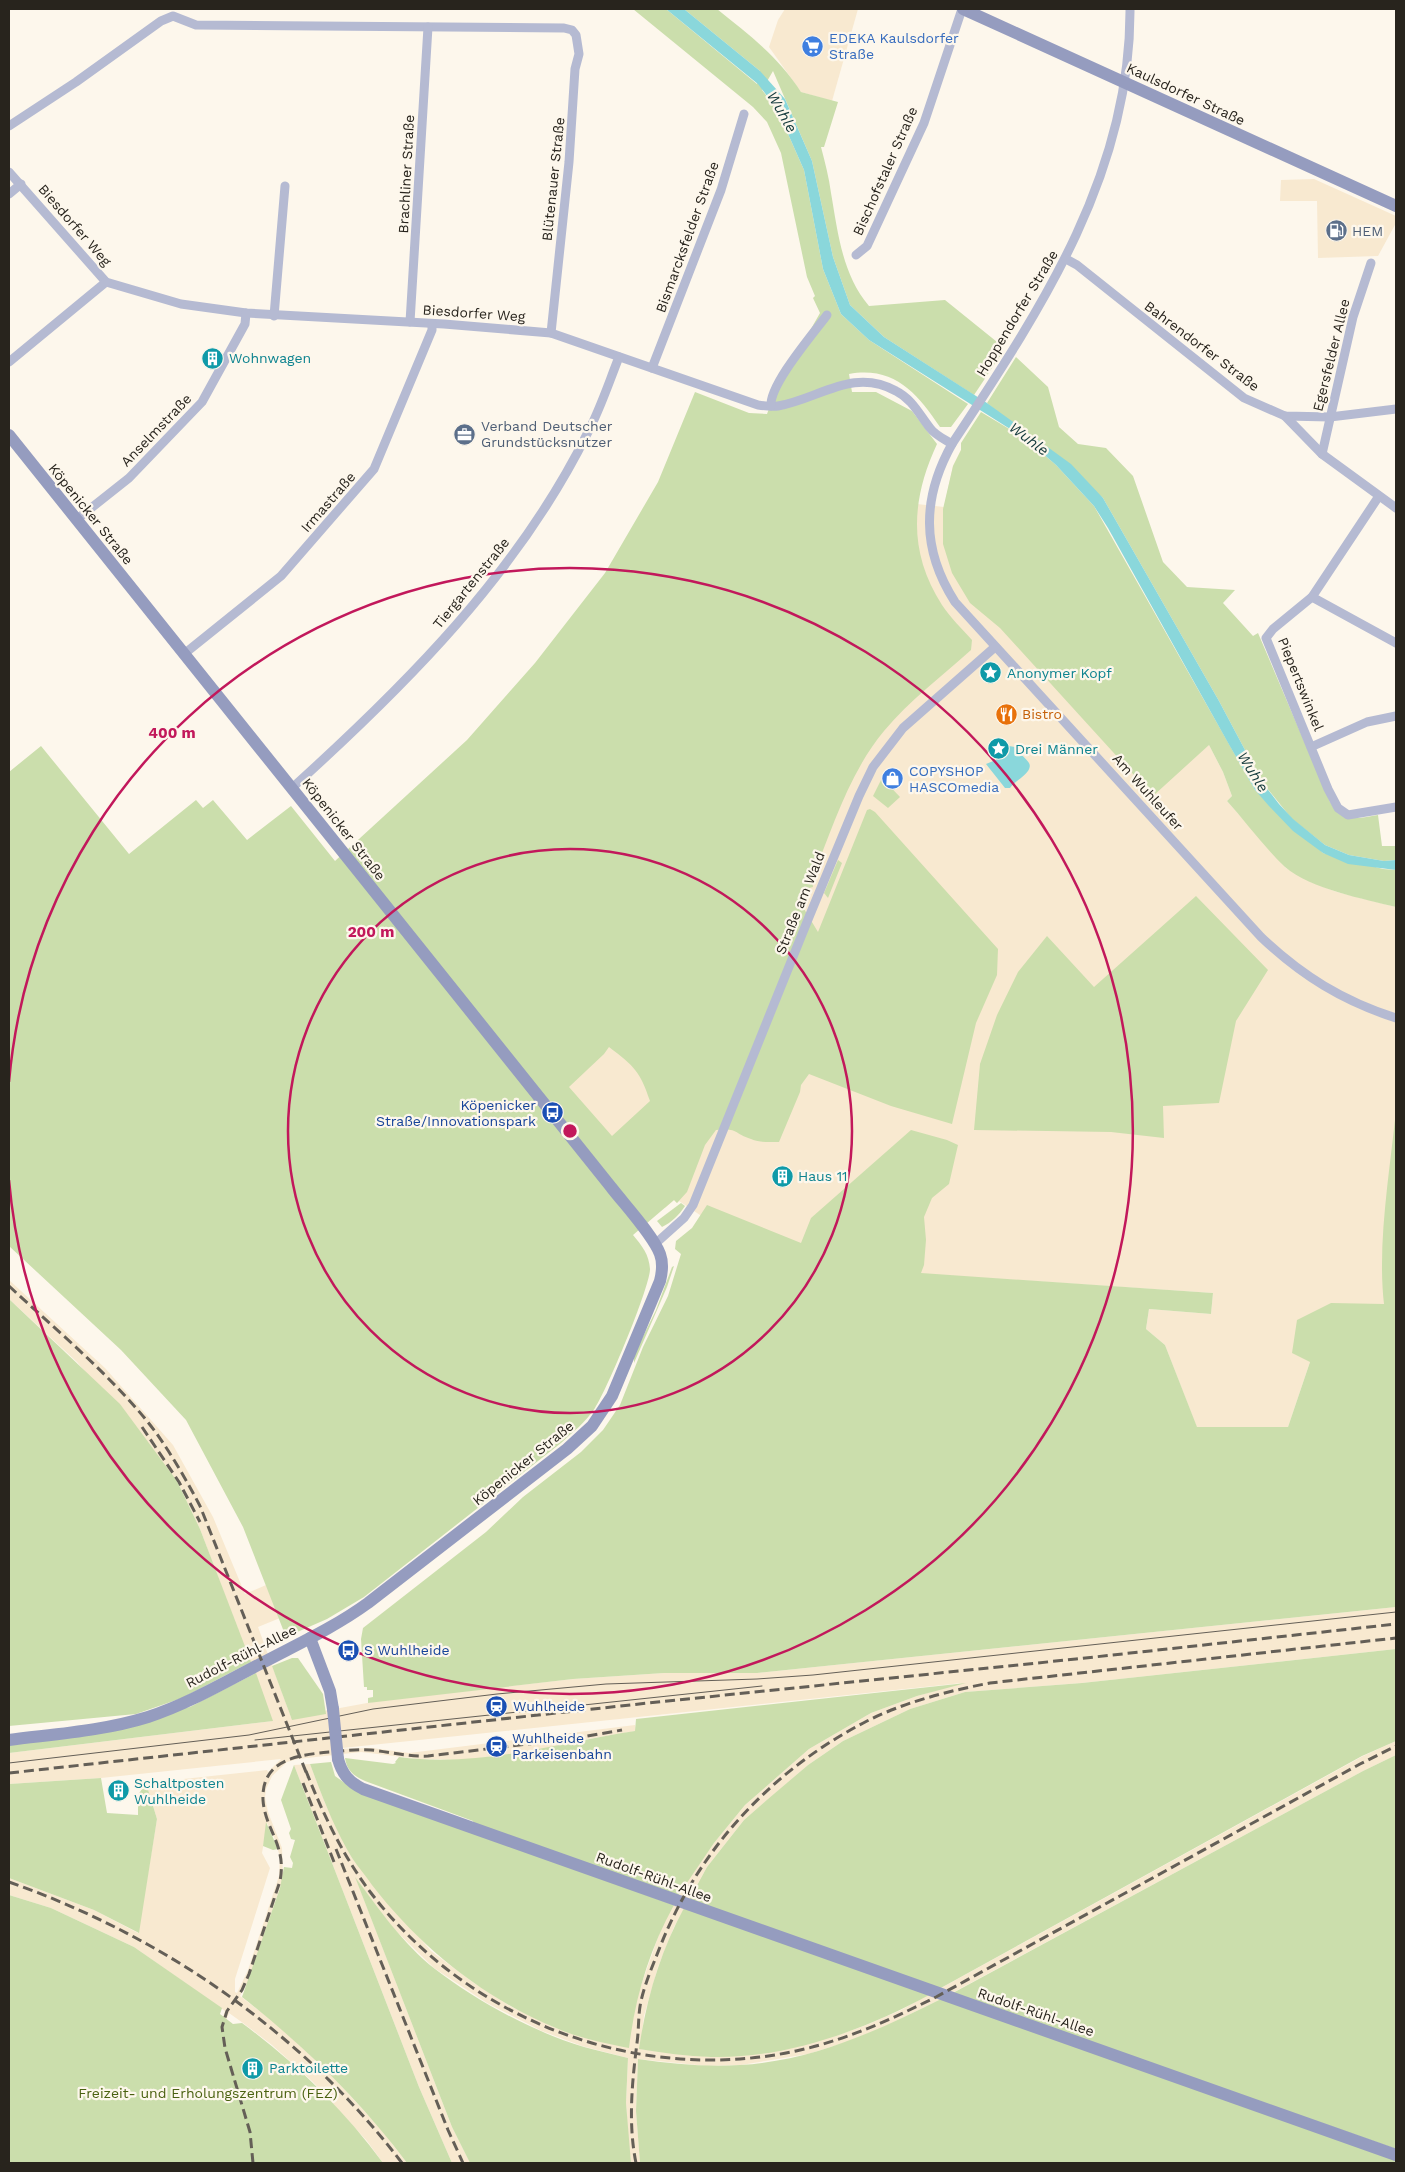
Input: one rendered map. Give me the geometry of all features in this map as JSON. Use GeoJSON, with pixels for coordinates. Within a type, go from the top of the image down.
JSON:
{"type":"FeatureCollection","features":[{"type":"Feature","properties":{"kind":"main road","name":"Kaulsdorfer Straße"},"geometry":{"type":"LineString","coordinates":[[963,9],[1396,206]]}},
{"type":"Feature","properties":{"kind":"main road","name":"Köpenicker Straße"},"geometry":{"type":"LineString","coordinates":[[9,435],[655,1244],[661,1255],[660,1281],[612,1396],[592,1426],[559,1455],[351,1616],[310,1638]]}},
{"type":"Feature","properties":{"kind":"main road","name":"Rudolf-Rühl-Allee"},"geometry":{"type":"LineString","coordinates":[[9,1740],[119,1725],[148,1717],[192,1699],[310,1638],[330,1691],[338,1759],[342,1771],[348,1779],[363,1789],[1396,2155]]}},
{"type":"Feature","properties":{"kind":"street","name":"Bischofstaler Straße"},"geometry":{"type":"LineString","coordinates":[[856,255],[867,246],[915,144],[963,9]]}},
{"type":"Feature","properties":{"kind":"street","name":"Hoppendorfer Straße"},"geometry":{"type":"LineString","coordinates":[[930,506],[939,469],[952,444],[1045,299],[1066,259],[1100,177],[1125,82],[1130,9]]}},
{"type":"Feature","properties":{"kind":"street"},"geometry":{"type":"LineString","coordinates":[[9,126],[76,82],[161,21],[173,16],[196,25],[428,27]]}},
{"type":"Feature","properties":{"kind":"street","name":"Blütenauer Straße"},"geometry":{"type":"LineString","coordinates":[[428,27],[564,28],[572,30],[576,35],[579,54],[575,69],[570,156],[551,333]]}},
{"type":"Feature","properties":{"kind":"street","name":"Brachliner Straße"},"geometry":{"type":"LineString","coordinates":[[410,322],[428,27]]}},
{"type":"Feature","properties":{"kind":"street","name":"Bismarcksfelder Straße"},"geometry":{"type":"LineString","coordinates":[[652,368],[721,190],[744,114]]}},
{"type":"Feature","properties":{"kind":"street","name":"Biesdorfer Weg"},"geometry":{"type":"LineString","coordinates":[[9,172],[106,282],[181,304],[274,316],[410,322],[551,333],[749,402],[771,406],[788,403],[844,384],[879,383],[897,391],[914,404],[930,428],[952,444]]}},
{"type":"Feature","properties":{"kind":"street"},"geometry":{"type":"LineString","coordinates":[[9,194],[21,184]]}},
{"type":"Feature","properties":{"kind":"street"},"geometry":{"type":"LineString","coordinates":[[274,316],[285,186]]}},
{"type":"Feature","properties":{"kind":"street","name":"Bahrendorfer Straße"},"geometry":{"type":"LineString","coordinates":[[1066,259],[1077,265],[1244,398],[1285,416],[1330,417],[1396,409]]}},
{"type":"Feature","properties":{"kind":"street","name":"Egersfelder Allee"},"geometry":{"type":"LineString","coordinates":[[1322,454],[1353,317],[1371,263]]}},
{"type":"Feature","properties":{"kind":"street"},"geometry":{"type":"LineString","coordinates":[[9,362],[106,282]]}},
{"type":"Feature","properties":{"kind":"street","name":"Anselmstraße"},"geometry":{"type":"LineString","coordinates":[[76,520],[129,478],[202,402],[245,324],[246,313]]}},
{"type":"Feature","properties":{"kind":"street"},"geometry":{"type":"LineString","coordinates":[[771,406],[772,393],[783,374],[826,315]]}},
{"type":"Feature","properties":{"kind":"street","name":"Irmastraße"},"geometry":{"type":"LineString","coordinates":[[184,654],[281,576],[374,469],[432,330],[432,324]]}},
{"type":"Feature","properties":{"kind":"street","name":"Tiergartenstraße"},"geometry":{"type":"LineString","coordinates":[[292,788],[402,685],[480,597],[532,529],[588,432],[619,357]]}},
{"type":"Feature","properties":{"kind":"street"},"geometry":{"type":"LineString","coordinates":[[1285,416],[1322,454],[1396,508]]}},
{"type":"Feature","properties":{"kind":"street"},"geometry":{"type":"LineString","coordinates":[[1379,496],[1312,597],[1396,643]]}},
{"type":"Feature","properties":{"kind":"street","name":"Am Wuhleufer"},"geometry":{"type":"LineString","coordinates":[[930,506],[929,528],[938,572],[955,602],[1272,948],[1302,973],[1342,998],[1396,1018]]}},
{"type":"Feature","properties":{"kind":"street","name":"Piepertswinkel"},"geometry":{"type":"LineString","coordinates":[[1312,597],[1273,629],[1266,638],[1332,798],[1338,808],[1348,815],[1396,806]]}},
{"type":"Feature","properties":{"kind":"street","name":"Straße am Wald"},"geometry":{"type":"LineString","coordinates":[[655,1244],[691,1210],[859,796],[873,767],[904,728],[996,647]]}},
{"type":"Feature","properties":{"kind":"street","name":"Piepertswinkel"},"geometry":{"type":"LineString","coordinates":[[1311,747],[1366,722],[1396,716]]}},
{"type":"Feature","properties":{"kind":"shaded area","name":"EDEKA Kaulsdorfer Straße"},"geometry":{"type":"Polygon","coordinates":[[[785,9],[858,9],[832,101],[801,92],[769,47],[778,20],[785,9]]]}},
{"type":"Feature","properties":{"kind":"shaded area"},"geometry":{"type":"Polygon","coordinates":[[[1314,179],[1396,216],[1396,223],[1378,256],[1318,258],[1317,201],[1280,201],[1281,180],[1314,179]]]}},
{"type":"Feature","properties":{"kind":"shaded area"},"geometry":{"type":"Polygon","coordinates":[[[961,443],[1209,745],[1223,772],[1232,796],[1227,801],[1286,868],[1311,882],[1337,892],[1396,907],[1396,1305],[1310,1362],[1288,1427],[1197,1428],[1165,1345],[1146,1329],[1149,1309],[1211,1314],[1213,1293],[800,1266],[703,1217],[679,1201],[677,1203],[674,1200],[665,1208],[561,1085],[907,636],[917,504],[944,507],[953,466],[961,450],[961,443]]]}},
{"type":"Feature","properties":{"kind":"shaded area"},"geometry":{"type":"Polygon","coordinates":[[[9,1280],[105,1368],[173,1445],[213,1517],[245,1594],[266,1585],[280,1618],[258,1627],[291,1717],[378,1701],[573,1679],[664,1673],[757,1673],[1396,1607],[1396,1649],[1082,1683],[965,1692],[910,1709],[843,1741],[808,1765],[744,1820],[707,1867],[674,1927],[658,1967],[644,2016],[640,2049],[713,2057],[760,2053],[835,2036],[864,2026],[901,2010],[1363,1756],[1396,1741],[1396,1755],[941,1999],[882,2028],[844,2043],[808,2054],[741,2065],[707,2066],[638,2059],[636,2111],[640,2163],[631,2163],[628,2138],[626,2103],[628,2058],[582,2046],[542,2031],[487,2003],[434,1968],[393,1928],[356,1879],[452,2127],[470,2163],[452,2163],[419,2087],[294,1765],[310,1764],[325,1803],[352,1858],[431,1951],[474,1983],[510,2006],[556,2028],[592,2040],[633,2014],[639,1991],[662,1926],[687,1881],[714,1843],[745,1805],[809,1749],[871,1713],[917,1696],[962,1683],[333,1749],[372,1748],[409,1753],[635,1725],[636,1731],[535,1751],[464,1760],[419,1759],[361,1752],[287,1762],[272,1776],[266,1789],[265,1797],[268,1812],[282,1848],[283,1878],[250,1978],[240,1996],[278,2025],[331,2075],[380,2128],[407,2163],[383,2163],[367,2141],[313,2082],[272,2045],[243,2023],[229,2013],[225,2023],[222,2020],[225,2011],[134,1947],[51,1908],[9,1895],[9,1878],[94,1910],[138,1933],[157,1819],[146,1783],[267,1770],[268,1772],[281,1759],[101,1778],[9,1784],[9,1753],[272,1721],[200,1529],[177,1481],[77,1362],[9,1299],[9,1280]],[[267,1823],[262,1853],[270,1868],[235,1979],[235,1992],[237,1993],[248,1970],[279,1876],[280,1857],[274,1837],[267,1823]]]}},
{"type":"Feature","properties":{"kind":"green space"},"geometry":{"type":"Polygon","coordinates":[[[633,9],[666,9],[757,84],[760,71],[684,9],[717,9],[773,57],[801,92],[838,102],[824,147],[821,147],[842,252],[860,294],[869,306],[945,300],[1002,346],[1000,351],[1002,353],[974,395],[884,337],[850,305],[833,257],[812,161],[773,71],[762,90],[777,109],[804,170],[823,269],[841,314],[869,340],[968,404],[951,427],[940,427],[913,393],[892,378],[879,374],[849,374],[852,392],[876,392],[912,411],[937,444],[928,465],[918,506],[919,546],[923,565],[942,605],[972,640],[971,650],[904,709],[872,747],[842,802],[812,879],[813,887],[805,889],[798,899],[818,932],[867,810],[870,809],[875,812],[998,949],[997,975],[976,1023],[952,1124],[891,1106],[809,1074],[801,1085],[800,1092],[779,1142],[758,1141],[745,1137],[733,1130],[716,1130],[705,1145],[687,1192],[677,1203],[674,1200],[633,1235],[647,1255],[650,1269],[648,1279],[618,1361],[601,1398],[588,1418],[561,1443],[364,1597],[327,1619],[286,1637],[243,1527],[186,1420],[121,1350],[9,1246],[9,772],[41,746],[129,854],[196,800],[203,808],[213,800],[247,840],[291,806],[335,861],[467,740],[535,663],[605,573],[658,482],[695,392],[749,413],[767,414],[775,392],[820,313],[807,277],[781,153],[767,122],[753,107],[633,9]],[[609,1047],[569,1087],[612,1136],[650,1101],[643,1083],[635,1070],[609,1047]]]}},
{"type":"Feature","properties":{"kind":"green space"},"geometry":{"type":"Polygon","coordinates":[[[1016,357],[1048,387],[1059,427],[1078,444],[1106,448],[1133,476],[1163,562],[1187,587],[1235,590],[1223,603],[1253,636],[1258,633],[1330,802],[1340,813],[1351,818],[1378,815],[1382,846],[1396,846],[1396,860],[1384,861],[1349,855],[1325,845],[1292,819],[1262,782],[1219,701],[1103,498],[987,403],[1016,357]]]}},
{"type":"Feature","properties":{"kind":"green space"},"geometry":{"type":"Polygon","coordinates":[[[981,412],[1026,439],[1056,465],[1094,506],[1255,790],[1323,853],[1383,869],[1396,870],[1396,907],[1323,887],[1296,875],[1285,867],[1227,801],[1232,796],[1223,772],[1209,745],[1153,796],[1000,628],[970,603],[952,573],[943,544],[943,509],[953,466],[961,450],[961,443],[981,412]]]}},
{"type":"Feature","properties":{"kind":"green space"},"geometry":{"type":"Polygon","coordinates":[[[882,778],[900,797],[888,808],[873,796],[882,778]]]}},
{"type":"Feature","properties":{"kind":"green space"},"geometry":{"type":"Polygon","coordinates":[[[838,860],[842,863],[828,898],[824,893],[838,860]]]}},
{"type":"Feature","properties":{"kind":"green space"},"geometry":{"type":"Polygon","coordinates":[[[1196,896],[1268,970],[1236,1021],[1219,1103],[1163,1106],[1164,1138],[1111,1132],[974,1130],[980,1064],[997,1015],[1018,972],[1047,936],[1094,987],[1196,896]]]}},
{"type":"Feature","properties":{"kind":"green space","name":"Wuhlheide"},"geometry":{"type":"Polygon","coordinates":[[[1396,1110],[1396,1607],[757,1673],[664,1673],[573,1679],[368,1703],[368,1698],[373,1697],[373,1690],[367,1690],[367,1687],[364,1687],[361,1639],[363,1628],[486,1532],[523,1497],[581,1452],[603,1430],[620,1405],[643,1347],[668,1296],[681,1254],[675,1249],[676,1241],[692,1228],[707,1205],[801,1243],[811,1218],[911,1130],[947,1140],[958,1145],[949,1184],[932,1198],[924,1217],[926,1240],[924,1265],[921,1273],[1213,1293],[1211,1314],[1149,1309],[1146,1329],[1165,1345],[1197,1427],[1288,1427],[1310,1362],[1292,1353],[1297,1320],[1331,1303],[1384,1304],[1382,1281],[1383,1232],[1396,1110]]]}},
{"type":"Feature","properties":{"kind":"green space"},"geometry":{"type":"Polygon","coordinates":[[[681,1203],[685,1206],[672,1221],[662,1227],[657,1221],[681,1203]]]}},
{"type":"Feature","properties":{"kind":"green space"},"geometry":{"type":"Polygon","coordinates":[[[674,1266],[667,1287],[634,1363],[634,1355],[656,1310],[674,1266]]]}},
{"type":"Feature","properties":{"kind":"green space"},"geometry":{"type":"Polygon","coordinates":[[[9,1299],[120,1404],[177,1481],[200,1529],[251,1662],[182,1698],[136,1714],[9,1726],[9,1299]]]}},
{"type":"Feature","properties":{"kind":"green space"},"geometry":{"type":"Polygon","coordinates":[[[1396,1649],[1396,1741],[1362,1756],[939,1989],[689,1900],[707,1867],[744,1820],[768,1799],[808,1765],[843,1741],[910,1709],[965,1692],[1082,1683],[1396,1649]]]}},
{"type":"Feature","properties":{"kind":"green space"},"geometry":{"type":"Polygon","coordinates":[[[292,1658],[298,1658],[323,1694],[326,1714],[292,1720],[272,1666],[292,1658]]]}},
{"type":"Feature","properties":{"kind":"green space"},"geometry":{"type":"Polygon","coordinates":[[[256,1673],[273,1721],[9,1753],[9,1744],[190,1707],[256,1673]]]}},
{"type":"Feature","properties":{"kind":"green space","name":"Wuhlheide"},"geometry":{"type":"Polygon","coordinates":[[[966,1683],[917,1696],[871,1713],[809,1749],[745,1805],[714,1843],[678,1896],[474,1825],[473,1821],[365,1781],[352,1772],[347,1766],[345,1758],[393,1764],[396,1763],[399,1757],[429,1760],[488,1757],[635,1731],[636,1719],[966,1683]]]}},
{"type":"Feature","properties":{"kind":"green space"},"geometry":{"type":"Polygon","coordinates":[[[1396,1755],[1396,2149],[951,1994],[1363,1771],[1396,1755]]]}},
{"type":"Feature","properties":{"kind":"green space"},"geometry":{"type":"Polygon","coordinates":[[[331,1762],[335,1776],[356,1791],[674,1905],[657,1939],[644,1975],[635,2011],[629,2048],[565,2032],[529,2016],[478,1986],[432,1950],[391,1908],[354,1861],[346,1847],[334,1824],[310,1764],[331,1762]]]}},
{"type":"Feature","properties":{"kind":"green space"},"geometry":{"type":"Polygon","coordinates":[[[294,1765],[419,2087],[452,2163],[407,2163],[370,2117],[330,2075],[309,2054],[242,1997],[280,1888],[284,1867],[292,1868],[293,1863],[290,1857],[295,1840],[291,1839],[289,1833],[291,1829],[281,1800],[294,1765]]]}},
{"type":"Feature","properties":{"kind":"green space"},"geometry":{"type":"Polygon","coordinates":[[[101,1778],[107,1813],[138,1815],[138,1795],[146,1783],[157,1819],[139,1933],[94,1910],[9,1878],[9,1784],[101,1778]]]}},
{"type":"Feature","properties":{"kind":"green space"},"geometry":{"type":"Polygon","coordinates":[[[266,1822],[278,1849],[273,1850],[263,1846],[266,1822]]]}},
{"type":"Feature","properties":{"kind":"green space"},"geometry":{"type":"Polygon","coordinates":[[[355,1877],[412,1949],[435,1969],[469,1993],[545,2033],[584,2047],[628,2058],[626,2103],[631,2163],[470,2163],[452,2127],[355,1877]]]}},
{"type":"Feature","properties":{"kind":"green space","name":"Freizeit- und Erholungszentrum (FEZ)"},"geometry":{"type":"Polygon","coordinates":[[[9,1895],[51,1908],[134,1947],[222,2008],[220,2014],[233,2024],[242,2023],[262,2038],[318,2088],[352,2124],[383,2163],[9,2163],[9,1895]]]}},
{"type":"Feature","properties":{"kind":"green space"},"geometry":{"type":"Polygon","coordinates":[[[684,1908],[929,1995],[851,2031],[824,2040],[767,2053],[711,2057],[639,2049],[655,1977],[675,1925],[684,1908]]]}},
{"type":"Feature","properties":{"kind":"green space"},"geometry":{"type":"Polygon","coordinates":[[[941,1999],[1396,2160],[1396,2163],[640,2163],[636,2111],[638,2059],[689,2065],[727,2066],[793,2058],[868,2033],[941,1999]]]}},
{"type":"Feature","properties":{"kind":"water","name":"Wuhle"},"geometry":{"type":"Polygon","coordinates":[[[666,9],[684,9],[760,71],[785,99],[812,161],[833,257],[850,305],[884,337],[987,403],[1071,464],[1103,498],[1219,701],[1262,782],[1279,804],[1293,819],[1325,845],[1349,855],[1384,861],[1396,860],[1396,870],[1348,864],[1323,853],[1293,831],[1255,790],[1108,528],[1094,506],[1056,465],[1026,439],[869,340],[841,314],[823,269],[804,170],[777,109],[758,84],[666,9]]]}},
{"type":"Feature","properties":{"kind":"water"},"geometry":{"type":"Polygon","coordinates":[[[1009,746],[1015,747],[1030,766],[1029,770],[1010,788],[1005,788],[986,764],[1003,757],[1005,748],[1009,746]]]}},
{"type":"Feature","properties":{"kind":"tram line"},"geometry":{"type":"LineString","coordinates":[[9,1763],[249,1735],[373,1709],[497,1694],[606,1684],[757,1679],[813,1675],[1396,1612]]}},
{"type":"Feature","properties":{"kind":"tram line"},"geometry":{"type":"LineString","coordinates":[[255,1740],[762,1686]]}},
{"type":"Feature","properties":{"kind":"railway"},"geometry":{"type":"LineString","coordinates":[[9,1286],[124,1395],[157,1434],[185,1478],[200,1506],[308,1777]]}},
{"type":"Feature","properties":{"kind":"railway"},"geometry":{"type":"LineString","coordinates":[[142,1427],[179,1482],[200,1522]]}},
{"type":"Feature","properties":{"kind":"railway"},"geometry":{"type":"LineString","coordinates":[[9,1773],[1396,1624]]}},
{"type":"Feature","properties":{"kind":"railway"},"geometry":{"type":"LineString","coordinates":[[636,2163],[632,2133],[632,2103],[639,2011],[649,1974],[660,1947],[676,1911],[695,1877],[718,1845],[743,1815],[770,1788],[800,1763],[832,1741],[881,1714],[927,1698],[974,1686],[1396,1638]]}},
{"type":"Feature","properties":{"kind":"railway"},"geometry":{"type":"LineString","coordinates":[[253,2163],[250,2132],[225,2048],[222,2027],[227,2011],[242,1990],[249,1974],[280,1881],[281,1857],[267,1820],[263,1800],[264,1786],[268,1776],[284,1762],[317,1753],[366,1750],[428,1756],[570,1739],[622,1730]]}},
{"type":"Feature","properties":{"kind":"railway"},"geometry":{"type":"LineString","coordinates":[[306,1771],[334,1834],[351,1864],[371,1893],[411,1938],[457,1976],[507,2008],[561,2033],[618,2050],[677,2059],[736,2059],[796,2051],[850,2035],[902,2014],[1396,1746]]}},
{"type":"Feature","properties":{"kind":"railway"},"geometry":{"type":"LineString","coordinates":[[303,1783],[334,1862]]}},
{"type":"Feature","properties":{"kind":"railway"},"geometry":{"type":"LineString","coordinates":[[336,1849],[448,2130],[463,2163]]}},
{"type":"Feature","properties":{"kind":"railway"},"geometry":{"type":"LineString","coordinates":[[9,1882],[66,1904],[121,1930],[175,1960],[226,1994],[275,2031],[320,2072],[363,2116],[402,2163]]}},
{"type":"Feature","properties":{"kind":"place","name":"EDEKA Kaulsdorfer Straße"},"geometry":{"type":"Point","coordinates":[813,46]}},
{"type":"Feature","properties":{"kind":"place","name":"HEM"},"geometry":{"type":"Point","coordinates":[1336,231]}},
{"type":"Feature","properties":{"kind":"place","name":"Wohnwagen"},"geometry":{"type":"Point","coordinates":[213,358]}},
{"type":"Feature","properties":{"kind":"place","name":"Verband Deutscher Grundstücksnutzer"},"geometry":{"type":"Point","coordinates":[465,434]}},
{"type":"Feature","properties":{"kind":"place","name":"Anonymer Kopf"},"geometry":{"type":"Point","coordinates":[991,673]}},
{"type":"Feature","properties":{"kind":"place","name":"Bistro"},"geometry":{"type":"Point","coordinates":[1006,714]}},
{"type":"Feature","properties":{"kind":"place","name":"Drei Männer"},"geometry":{"type":"Point","coordinates":[999,749]}},
{"type":"Feature","properties":{"kind":"place","name":"COPYSHOP HASCOmedia"},"geometry":{"type":"Point","coordinates":[893,779]}},
{"type":"Feature","properties":{"kind":"place","name":"Köpenicker Straße/Innovationspark"},"geometry":{"type":"Point","coordinates":[552,1113]}},
{"type":"Feature","properties":{"kind":"place","name":"Haus 11"},"geometry":{"type":"Point","coordinates":[782,1176]}},
{"type":"Feature","properties":{"kind":"place","name":"S Wuhlheide"},"geometry":{"type":"Point","coordinates":[348,1650]}},
{"type":"Feature","properties":{"kind":"place","name":"Wuhlheide"},"geometry":{"type":"Point","coordinates":[497,1706]}},
{"type":"Feature","properties":{"kind":"place","name":"Wuhlheide Parkeisenbahn"},"geometry":{"type":"Point","coordinates":[496,1746]}},
{"type":"Feature","properties":{"kind":"place","name":"Schaltposten Wuhlheide"},"geometry":{"type":"Point","coordinates":[118,1791]}},
{"type":"Feature","properties":{"kind":"place","name":"Parktoilette"},"geometry":{"type":"Point","coordinates":[253,2068]}}]}
